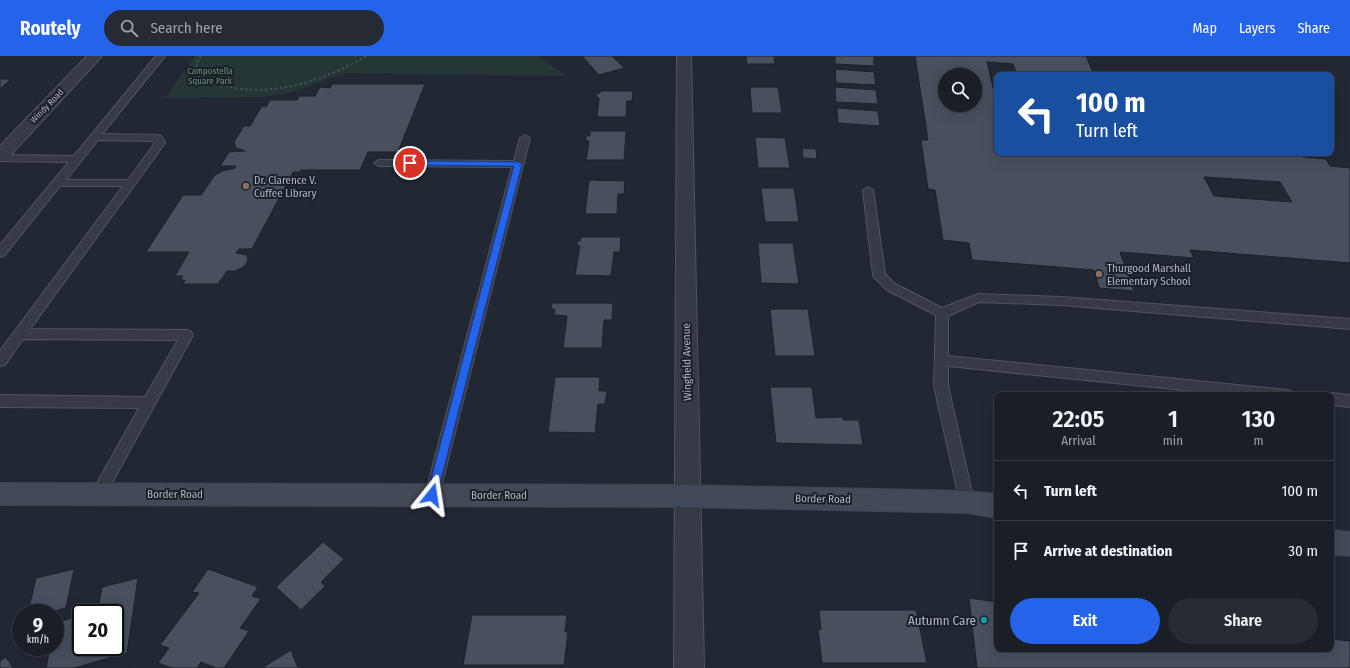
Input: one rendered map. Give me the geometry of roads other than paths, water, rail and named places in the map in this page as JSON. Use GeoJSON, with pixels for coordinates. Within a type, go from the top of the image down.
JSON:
{"type":"FeatureCollection","features":[{"type":"Feature","properties":{"kind":"street","name":"Windy Road"},"geometry":{"type":"LineString","coordinates":[[0,157],[95,56]]}},
{"type":"Feature","properties":{"kind":"street","name":"Wingfield Avenue"},"geometry":{"type":"LineString","coordinates":[[684,56],[689,668]]}},
{"type":"Feature","properties":{"kind":"street","name":"Border Road"},"geometry":{"type":"LineString","coordinates":[[0,494],[688,496],[967,502],[994,506]]}},
{"type":"Feature","properties":{"kind":"street"},"geometry":{"type":"LineString","coordinates":[[1334,542],[1350,544]]}},
{"type":"Feature","properties":{"kind":"lane"},"geometry":{"type":"LineString","coordinates":[[0,253],[161,56]]}},
{"type":"Feature","properties":{"kind":"lane"},"geometry":{"type":"LineString","coordinates":[[0,361],[160,143],[157,138],[95,137]]}},
{"type":"Feature","properties":{"kind":"lane"},"geometry":{"type":"LineString","coordinates":[[432,495],[525,138]]}},
{"type":"Feature","properties":{"kind":"lane"},"geometry":{"type":"LineString","coordinates":[[0,157],[77,159]]}},
{"type":"Feature","properties":{"kind":"lane"},"geometry":{"type":"LineString","coordinates":[[379,163],[518,164]]}},
{"type":"Feature","properties":{"kind":"lane"},"geometry":{"type":"LineString","coordinates":[[57,183],[131,183]]}},
{"type":"Feature","properties":{"kind":"lane"},"geometry":{"type":"LineString","coordinates":[[868,190],[879,275],[891,287],[942,313],[978,298],[1061,301],[1350,324]]}},
{"type":"Feature","properties":{"kind":"lane"},"geometry":{"type":"LineString","coordinates":[[942,313],[941,386],[967,502]]}},
{"type":"Feature","properties":{"kind":"lane"},"geometry":{"type":"LineString","coordinates":[[20,334],[187,335],[98,494]]}},
{"type":"Feature","properties":{"kind":"lane"},"geometry":{"type":"LineString","coordinates":[[941,360],[1257,392]]}},
{"type":"Feature","properties":{"kind":"lane"},"geometry":{"type":"LineString","coordinates":[[1334,400],[1350,401]]}},
{"type":"Feature","properties":{"kind":"lane"},"geometry":{"type":"LineString","coordinates":[[0,401],[149,403]]}},
{"type":"Feature","properties":{"kind":"place","name":"Dr. Clarence V. Cuffee Library"},"geometry":{"type":"Point","coordinates":[246,186]}},
{"type":"Feature","properties":{"kind":"place","name":"Thurgood Marshall Elementary School"},"geometry":{"type":"Point","coordinates":[1099,274]}},
{"type":"Feature","properties":{"kind":"place","name":"Autumn Care"},"geometry":{"type":"Point","coordinates":[984,620]}},
{"type":"Feature","properties":{"kind":"park label","name":"Campostella Square Park"},"geometry":{"type":"Point","coordinates":[210,76]}}]}
